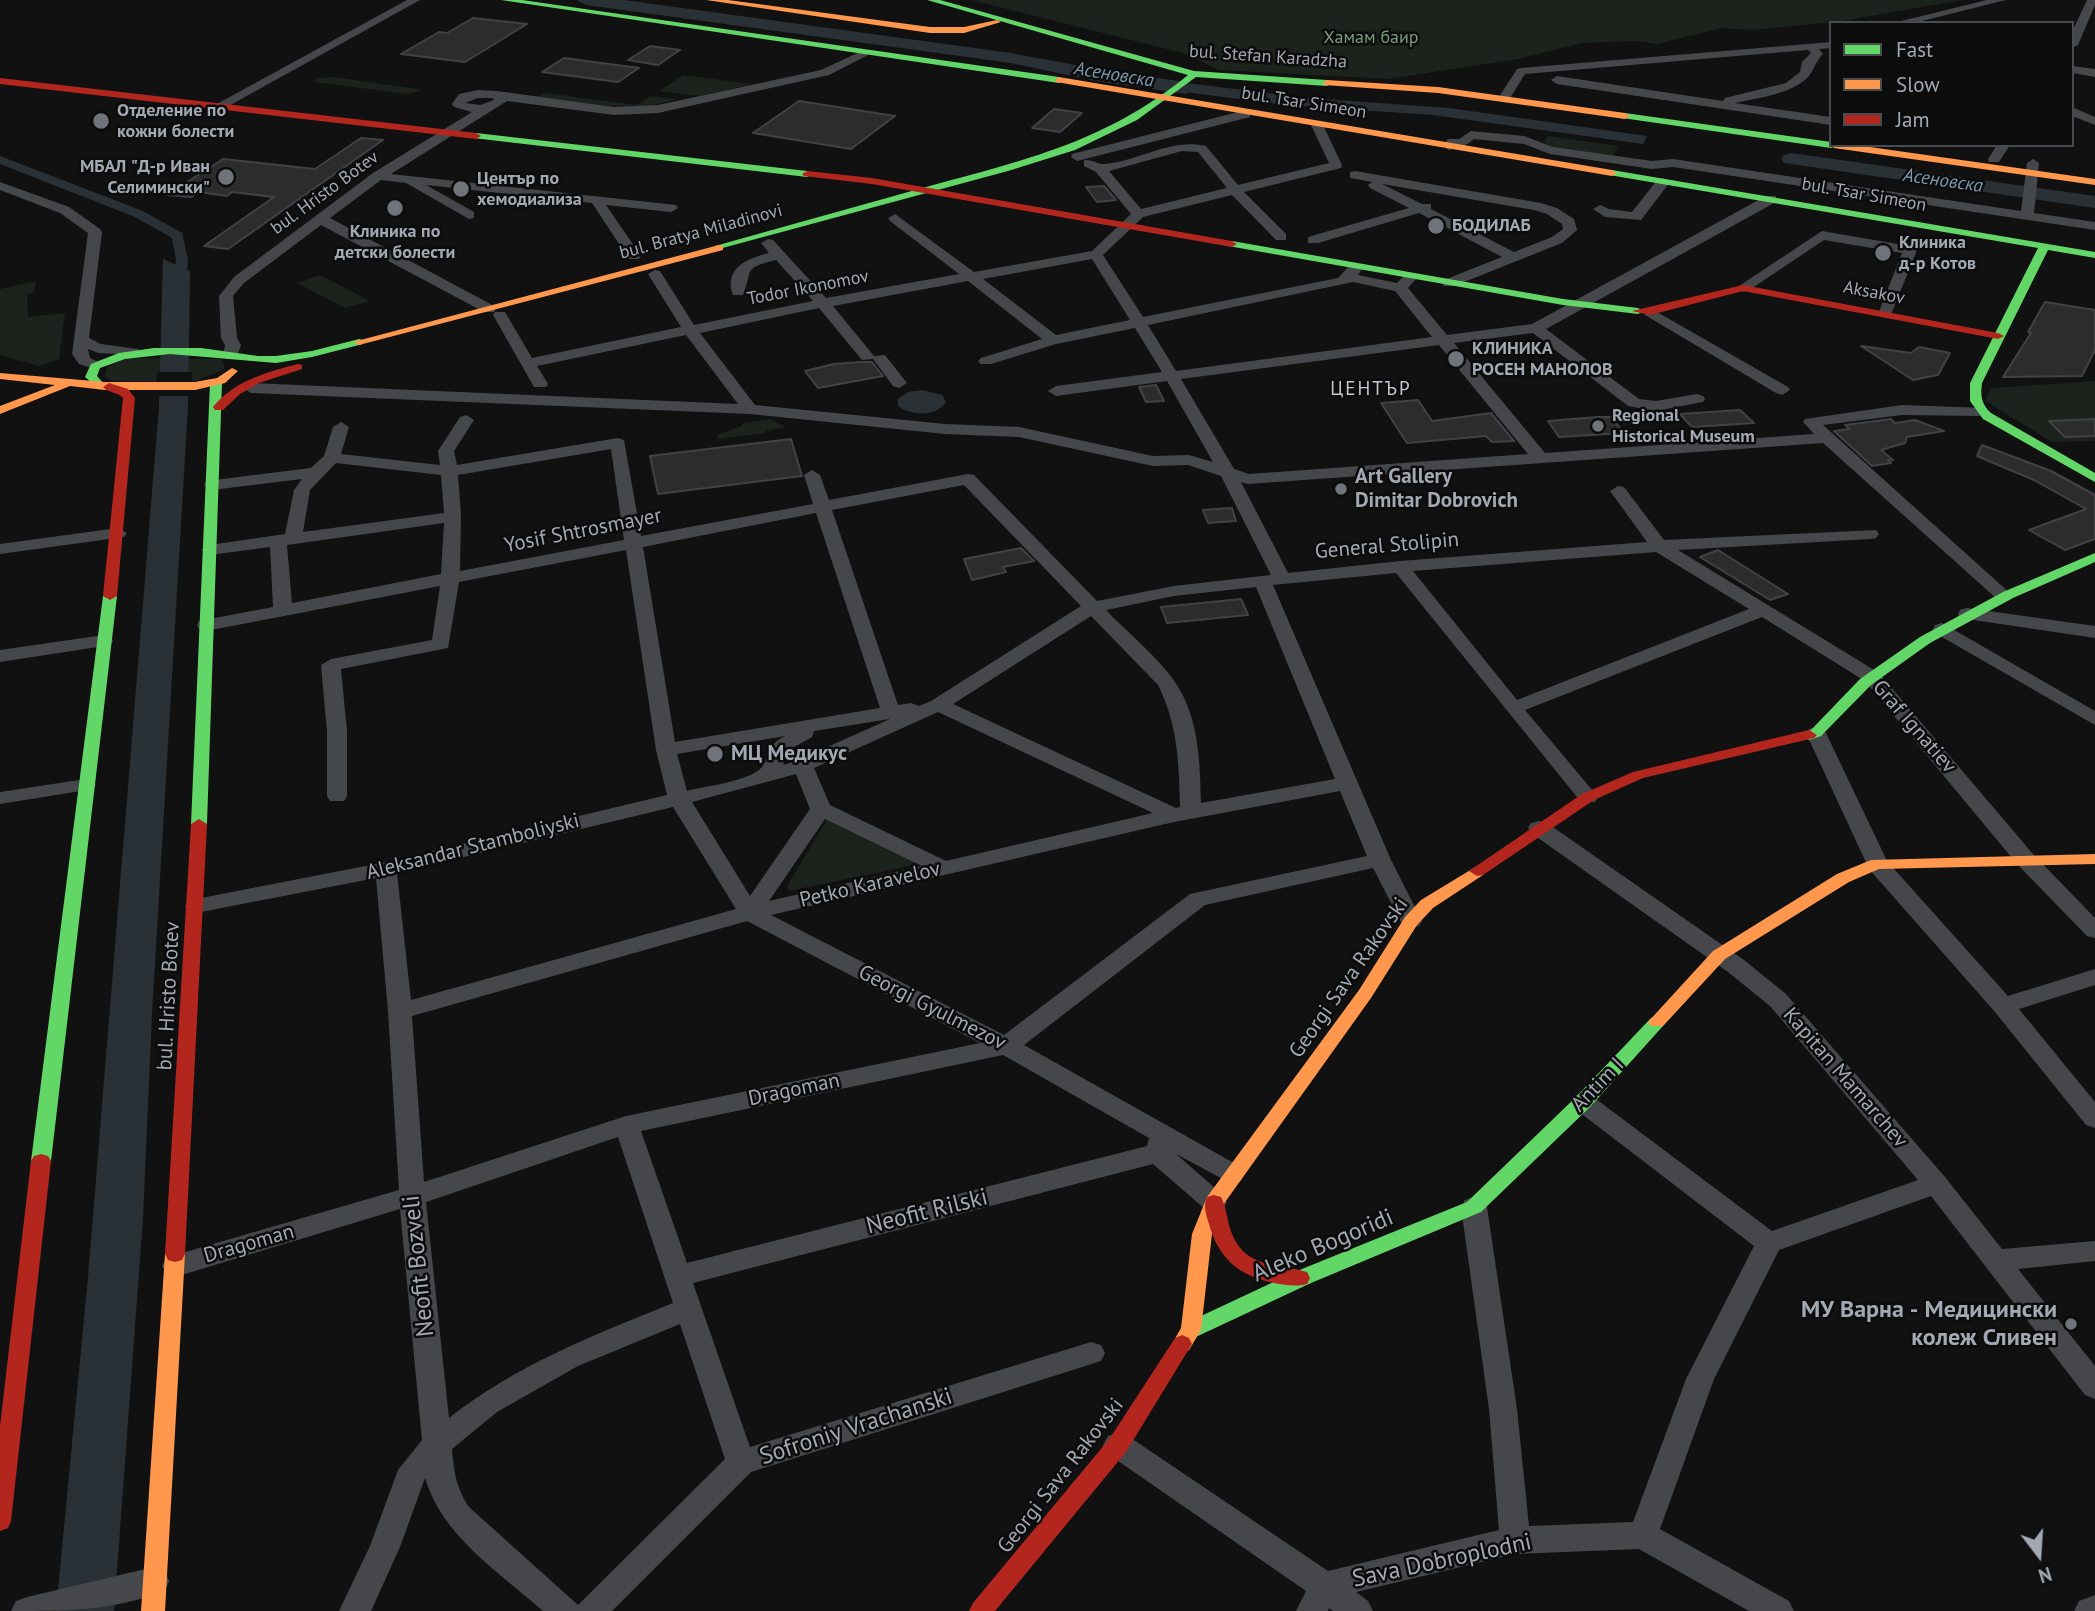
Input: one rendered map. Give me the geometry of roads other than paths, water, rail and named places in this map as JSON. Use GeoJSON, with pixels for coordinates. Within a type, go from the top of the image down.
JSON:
{"type":"FeatureCollection","features":[{"type":"Feature","properties":{"kind":"main road","name":"bul. Tsar Simeon"},"geometry":{"type":"LineString","coordinates":[[505,0],[1170,95],[1245,114],[1771,199],[2095,255]]}},
{"type":"Feature","properties":{"kind":"main road"},"geometry":{"type":"LineString","coordinates":[[710,0],[912,28],[964,30],[987,14]]}},
{"type":"Feature","properties":{"kind":"main road"},"geometry":{"type":"LineString","coordinates":[[931,0],[987,14]]}},
{"type":"Feature","properties":{"kind":"main road"},"geometry":{"type":"LineString","coordinates":[[948,0],[987,14]]}},
{"type":"Feature","properties":{"kind":"main road"},"geometry":{"type":"LineString","coordinates":[[964,30],[987,14]]}},
{"type":"Feature","properties":{"kind":"main road","name":"bul. Stefan Karadzha"},"geometry":{"type":"LineString","coordinates":[[987,14],[1191,77],[1386,85],[1829,145]]}},
{"type":"Feature","properties":{"kind":"main road","name":"bul. Bratya Miladinovi"},"geometry":{"type":"LineString","coordinates":[[105,386],[195,386],[298,367],[1068,152],[1121,128],[1170,95],[1191,77]]}},
{"type":"Feature","properties":{"kind":"main road"},"geometry":{"type":"LineString","coordinates":[[0,81],[872,181],[1125,226],[1406,282],[1449,283],[1650,312],[1743,288]]}},
{"type":"Feature","properties":{"kind":"main road","name":"bul. Bratya Miladinovi"},"geometry":{"type":"LineString","coordinates":[[95,367],[133,352],[199,352],[265,360],[303,356],[773,249],[945,193],[1077,157],[1136,130],[1165,108],[1170,95]]}},
{"type":"Feature","properties":{"kind":"main road","name":"bul. Stefan Karadzha"},"geometry":{"type":"LineString","coordinates":[[1846,147],[2095,182]]}},
{"type":"Feature","properties":{"kind":"main road"},"geometry":{"type":"LineString","coordinates":[[872,181],[894,192],[893,197],[887,201]]}},
{"type":"Feature","properties":{"kind":"main road"},"geometry":{"type":"LineString","coordinates":[[980,183],[975,187],[974,193],[988,202]]}},
{"type":"Feature","properties":{"kind":"main road"},"geometry":{"type":"LineString","coordinates":[[2045,245],[1998,337],[1974,390],[1974,398],[1984,414],[2095,478]]}},
{"type":"Feature","properties":{"kind":"main road","name":"Aksakov"},"geometry":{"type":"LineString","coordinates":[[1743,288],[1998,337]]}},
{"type":"Feature","properties":{"kind":"main road"},"geometry":{"type":"LineString","coordinates":[[35,377],[74,356]]}},
{"type":"Feature","properties":{"kind":"main road"},"geometry":{"type":"LineString","coordinates":[[218,382],[233,370],[232,356]]}},
{"type":"Feature","properties":{"kind":"main road"},"geometry":{"type":"LineString","coordinates":[[0,367],[68,384],[105,386],[124,392],[129,398],[118,533],[0,1521]]}},
{"type":"Feature","properties":{"kind":"main road"},"geometry":{"type":"LineString","coordinates":[[0,376],[35,377],[95,367]]}},
{"type":"Feature","properties":{"kind":"main road"},"geometry":{"type":"LineString","coordinates":[[4,409],[68,384],[95,367]]}},
{"type":"Feature","properties":{"kind":"main road"},"geometry":{"type":"LineString","coordinates":[[95,367],[91,377],[105,386]]}},
{"type":"Feature","properties":{"kind":"main road"},"geometry":{"type":"LineString","coordinates":[[215,417],[220,404],[236,390],[298,367]]}},
{"type":"Feature","properties":{"kind":"main road"},"geometry":{"type":"LineString","coordinates":[[34,398],[43,390],[35,377]]}},
{"type":"Feature","properties":{"kind":"main road","name":"bul. Hristo Botev"},"geometry":{"type":"LineString","coordinates":[[154,1596],[195,906],[218,382]]}},
{"type":"Feature","properties":{"kind":"main road"},"geometry":{"type":"LineString","coordinates":[[4,409],[105,386]]}},
{"type":"Feature","properties":{"kind":"main road","name":"Georgi Sava Rakovski"},"geometry":{"type":"LineString","coordinates":[[981,1611],[1118,1445],[1191,1330],[1202,1234],[1214,1202],[1365,994],[1411,922],[1427,904],[1588,797],[1638,775],[1816,733],[1872,677],[1942,629],[2003,595],[2095,557]]}},
{"type":"Feature","properties":{"kind":"main road","name":"Antim I"},"geometry":{"type":"LineString","coordinates":[[1474,1207],[1583,1102],[1719,955],[1843,878],[1877,864],[2095,859]]}},
{"type":"Feature","properties":{"kind":"main road"},"geometry":{"type":"LineString","coordinates":[[1214,1202],[1223,1242],[1238,1263],[1266,1276],[1304,1277]]}},
{"type":"Feature","properties":{"kind":"main road","name":"Aleko Bogoridi"},"geometry":{"type":"LineString","coordinates":[[1191,1330],[1304,1277],[1474,1207]]}},
{"type":"Feature","properties":{"kind":"street"},"geometry":{"type":"LineString","coordinates":[[221,105],[415,0]]}},
{"type":"Feature","properties":{"kind":"street"},"geometry":{"type":"LineString","coordinates":[[1907,21],[2001,0]]}},
{"type":"Feature","properties":{"kind":"street"},"geometry":{"type":"LineString","coordinates":[[2092,0],[2077,28],[2095,30]]}},
{"type":"Feature","properties":{"kind":"street"},"geometry":{"type":"LineString","coordinates":[[1503,100],[1521,71],[1829,45]]}},
{"type":"Feature","properties":{"kind":"street"},"geometry":{"type":"LineString","coordinates":[[1717,104],[1790,86],[1806,74],[1808,62],[1817,54],[1811,46]]}},
{"type":"Feature","properties":{"kind":"street","name":"bul. Hristo Botev"},"geometry":{"type":"LineString","coordinates":[[232,356],[226,296],[230,289],[319,218],[448,132],[469,113],[496,102],[530,99],[614,111],[658,109],[825,73],[864,53]]}},
{"type":"Feature","properties":{"kind":"street"},"geometry":{"type":"LineString","coordinates":[[2074,69],[2095,73]]}},
{"type":"Feature","properties":{"kind":"street"},"geometry":{"type":"LineString","coordinates":[[1557,80],[1829,121]]}},
{"type":"Feature","properties":{"kind":"street"},"geometry":{"type":"LineString","coordinates":[[469,113],[459,105],[459,100],[478,94],[496,102]]}},
{"type":"Feature","properties":{"kind":"street"},"geometry":{"type":"LineString","coordinates":[[2074,104],[2095,105]]}},
{"type":"Feature","properties":{"kind":"street"},"geometry":{"type":"LineString","coordinates":[[2074,112],[2095,121]]}},
{"type":"Feature","properties":{"kind":"street","name":"bul. Bratya Miladinovi"},"geometry":{"type":"LineString","coordinates":[[1077,157],[1245,114]]}},
{"type":"Feature","properties":{"kind":"street"},"geometry":{"type":"LineString","coordinates":[[1317,125],[1336,165],[1513,257]]}},
{"type":"Feature","properties":{"kind":"street"},"geometry":{"type":"LineString","coordinates":[[1186,129],[1235,190],[1281,237]]}},
{"type":"Feature","properties":{"kind":"street"},"geometry":{"type":"LineString","coordinates":[[1449,146],[1452,142],[1462,143],[1471,135],[1493,137],[1543,144],[1550,150],[1652,165],[1673,163],[2027,209],[2095,226]]}},
{"type":"Feature","properties":{"kind":"street"},"geometry":{"type":"LineString","coordinates":[[1101,169],[1182,147],[1204,151]]}},
{"type":"Feature","properties":{"kind":"street"},"geometry":{"type":"LineString","coordinates":[[1994,159],[2003,147]]}},
{"type":"Feature","properties":{"kind":"street"},"geometry":{"type":"LineString","coordinates":[[1077,157],[1101,169],[1138,214]]}},
{"type":"Feature","properties":{"kind":"street"},"geometry":{"type":"LineString","coordinates":[[1336,165],[1138,214],[1096,254],[1139,322],[1254,520],[1272,580],[1347,783],[1380,860],[1411,922]]}},
{"type":"Feature","properties":{"kind":"street"},"geometry":{"type":"LineString","coordinates":[[2027,209],[2031,174]]}},
{"type":"Feature","properties":{"kind":"street"},"geometry":{"type":"LineString","coordinates":[[1355,175],[1536,206],[1552,211],[1569,222],[1570,229],[1567,234],[1449,283]]}},
{"type":"Feature","properties":{"kind":"street"},"geometry":{"type":"LineString","coordinates":[[379,176],[671,208]]}},
{"type":"Feature","properties":{"kind":"street"},"geometry":{"type":"LineString","coordinates":[[405,179],[469,215]]}},
{"type":"Feature","properties":{"kind":"street"},"geometry":{"type":"LineString","coordinates":[[1600,209],[1605,213],[1636,217],[1663,182]]}},
{"type":"Feature","properties":{"kind":"street"},"geometry":{"type":"LineString","coordinates":[[0,186],[74,215],[88,223],[95,232],[74,356]]}},
{"type":"Feature","properties":{"kind":"street"},"geometry":{"type":"LineString","coordinates":[[1313,240],[1468,194]]}},
{"type":"Feature","properties":{"kind":"street"},"geometry":{"type":"LineString","coordinates":[[1056,391],[1536,328],[1771,199]]}},
{"type":"Feature","properties":{"kind":"street"},"geometry":{"type":"LineString","coordinates":[[596,200],[634,256]]}},
{"type":"Feature","properties":{"kind":"street"},"geometry":{"type":"LineString","coordinates":[[319,218],[494,312],[540,384]]}},
{"type":"Feature","properties":{"kind":"street"},"geometry":{"type":"LineString","coordinates":[[895,218],[1053,340]]}},
{"type":"Feature","properties":{"kind":"street"},"geometry":{"type":"LineString","coordinates":[[1743,288],[1822,235],[1910,250],[1885,314]]}},
{"type":"Feature","properties":{"kind":"street"},"geometry":{"type":"LineString","coordinates":[[738,292],[739,272],[745,264],[773,249],[899,383]]}},
{"type":"Feature","properties":{"kind":"street","name":"Todor Ikonomov"},"geometry":{"type":"LineString","coordinates":[[528,363],[823,303],[1096,254]]}},
{"type":"Feature","properties":{"kind":"street"},"geometry":{"type":"LineString","coordinates":[[986,361],[1053,340],[1342,282],[1352,272]]}},
{"type":"Feature","properties":{"kind":"street"},"geometry":{"type":"LineString","coordinates":[[655,274],[690,330],[750,409]]}},
{"type":"Feature","properties":{"kind":"street"},"geometry":{"type":"LineString","coordinates":[[1406,282],[1445,340],[1540,458]]}},
{"type":"Feature","properties":{"kind":"street"},"geometry":{"type":"LineString","coordinates":[[1650,312],[1782,390]]}},
{"type":"Feature","properties":{"kind":"street"},"geometry":{"type":"LineString","coordinates":[[1536,328],[1633,403],[1656,406],[1696,399]]}},
{"type":"Feature","properties":{"kind":"street"},"geometry":{"type":"LineString","coordinates":[[199,352],[229,338]]}},
{"type":"Feature","properties":{"kind":"street"},"geometry":{"type":"LineString","coordinates":[[74,356],[103,349],[133,352]]}},
{"type":"Feature","properties":{"kind":"street"},"geometry":{"type":"LineString","coordinates":[[74,356],[95,367]]}},
{"type":"Feature","properties":{"kind":"street"},"geometry":{"type":"LineString","coordinates":[[251,388],[750,409],[945,429],[1019,432],[1153,461],[1189,460],[1248,479],[1827,438]]}},
{"type":"Feature","properties":{"kind":"street"},"geometry":{"type":"LineString","coordinates":[[1984,414],[1902,410],[1811,422],[2003,595]]}},
{"type":"Feature","properties":{"kind":"street"},"geometry":{"type":"LineString","coordinates":[[337,796],[337,731],[331,666],[441,644],[450,580],[452,517],[450,471],[446,450],[466,420]]}},
{"type":"Feature","properties":{"kind":"street"},"geometry":{"type":"LineString","coordinates":[[283,612],[285,540],[302,490],[332,458],[341,427]]}},
{"type":"Feature","properties":{"kind":"street"},"geometry":{"type":"LineString","coordinates":[[332,458],[450,471],[618,443],[666,750],[678,797],[749,913],[821,809]]}},
{"type":"Feature","properties":{"kind":"street"},"geometry":{"type":"LineString","coordinates":[[1361,451],[1371,471]]}},
{"type":"Feature","properties":{"kind":"street"},"geometry":{"type":"LineString","coordinates":[[212,485],[316,472]]}},
{"type":"Feature","properties":{"kind":"street"},"geometry":{"type":"LineString","coordinates":[[812,475],[891,713]]}},
{"type":"Feature","properties":{"kind":"street","name":"Yosif Shtrosmayer"},"geometry":{"type":"LineString","coordinates":[[206,625],[968,479],[1091,608]]}},
{"type":"Feature","properties":{"kind":"street"},"geometry":{"type":"LineString","coordinates":[[1618,491],[1659,546]]}},
{"type":"Feature","properties":{"kind":"street"},"geometry":{"type":"LineString","coordinates":[[209,550],[452,517]]}},
{"type":"Feature","properties":{"kind":"street"},"geometry":{"type":"LineString","coordinates":[[0,549],[118,533]]}},
{"type":"Feature","properties":{"kind":"street","name":"General Stolipin"},"geometry":{"type":"LineString","coordinates":[[937,705],[1091,608],[1174,591],[1400,566],[1659,546],[1870,534]]}},
{"type":"Feature","properties":{"kind":"street","name":"Graf Ignatiev"},"geometry":{"type":"LineString","coordinates":[[1659,546],[1872,677],[2025,859],[2095,931]]}},
{"type":"Feature","properties":{"kind":"street"},"geometry":{"type":"LineString","coordinates":[[1400,566],[1588,797]]}},
{"type":"Feature","properties":{"kind":"street"},"geometry":{"type":"LineString","coordinates":[[666,750],[937,705],[1182,814],[1188,736],[1177,701],[1154,668],[1091,608]]}},
{"type":"Feature","properties":{"kind":"street"},"geometry":{"type":"LineString","coordinates":[[1513,708],[1761,611]]}},
{"type":"Feature","properties":{"kind":"street"},"geometry":{"type":"LineString","coordinates":[[1967,614],[2095,632]]}},
{"type":"Feature","properties":{"kind":"street"},"geometry":{"type":"LineString","coordinates":[[1942,629],[2095,719]]}},
{"type":"Feature","properties":{"kind":"street"},"geometry":{"type":"LineString","coordinates":[[0,656],[104,641]]}},
{"type":"Feature","properties":{"kind":"street","name":"Aleksandar Stamboliyski"},"geometry":{"type":"LineString","coordinates":[[195,906],[386,869],[749,782],[803,765],[937,705]]}},
{"type":"Feature","properties":{"kind":"street"},"geometry":{"type":"LineString","coordinates":[[749,782],[770,771],[776,752],[786,741],[825,724]]}},
{"type":"Feature","properties":{"kind":"street"},"geometry":{"type":"LineString","coordinates":[[1816,733],[1877,864],[2003,1006],[2095,1119]]}},
{"type":"Feature","properties":{"kind":"street"},"geometry":{"type":"LineString","coordinates":[[803,765],[821,809],[944,868]]}},
{"type":"Feature","properties":{"kind":"street","name":"Petko Karavelov"},"geometry":{"type":"LineString","coordinates":[[400,1011],[749,913],[1182,814],[1347,783]]}},
{"type":"Feature","properties":{"kind":"street"},"geometry":{"type":"LineString","coordinates":[[0,798],[86,785]]}},
{"type":"Feature","properties":{"kind":"street","name":"Kapitan Mamarchev"},"geometry":{"type":"LineString","coordinates":[[1539,828],[1778,1000],[1936,1184],[2095,1387]]}},
{"type":"Feature","properties":{"kind":"street","name":"Dragoman"},"geometry":{"type":"LineString","coordinates":[[175,1266],[412,1196],[626,1125],[1006,1045],[1198,899],[1380,860]]}},
{"type":"Feature","properties":{"kind":"street","name":"Neofit Bozveli"},"geometry":{"type":"LineString","coordinates":[[386,869],[400,1011],[412,1196],[440,1477],[446,1498],[458,1516],[565,1611]]}},
{"type":"Feature","properties":{"kind":"street","name":"Georgi Gyulmezov"},"geometry":{"type":"LineString","coordinates":[[749,913],[1006,1045],[1160,1144],[1232,1174]]}},
{"type":"Feature","properties":{"kind":"street"},"geometry":{"type":"LineString","coordinates":[[2003,1006],[2095,976]]}},
{"type":"Feature","properties":{"kind":"street"},"geometry":{"type":"LineString","coordinates":[[1583,1102],[1769,1242]]}},
{"type":"Feature","properties":{"kind":"street"},"geometry":{"type":"LineString","coordinates":[[626,1125],[741,1464]]}},
{"type":"Feature","properties":{"kind":"street"},"geometry":{"type":"LineString","coordinates":[[1160,1144],[1214,1202]]}},
{"type":"Feature","properties":{"kind":"street","name":"Neofit Rilski"},"geometry":{"type":"LineString","coordinates":[[679,1276],[1160,1144]]}},
{"type":"Feature","properties":{"kind":"street"},"geometry":{"type":"LineString","coordinates":[[1777,1611],[1643,1535],[1700,1379],[1769,1242],[1936,1184]]}},
{"type":"Feature","properties":{"kind":"street"},"geometry":{"type":"LineString","coordinates":[[1474,1207],[1503,1409],[1515,1540]]}},
{"type":"Feature","properties":{"kind":"street"},"geometry":{"type":"LineString","coordinates":[[1997,1260],[2095,1251]]}},
{"type":"Feature","properties":{"kind":"street"},"geometry":{"type":"LineString","coordinates":[[355,1611],[385,1547],[408,1479],[421,1460],[438,1443],[487,1404],[568,1358],[688,1309]]}},
{"type":"Feature","properties":{"kind":"street","name":"Sofroniy Vrachanski"},"geometry":{"type":"LineString","coordinates":[[591,1611],[741,1464],[836,1431],[1091,1353]]}},
{"type":"Feature","properties":{"kind":"street"},"geometry":{"type":"LineString","coordinates":[[1118,1445],[1318,1599],[1357,1611]]}},
{"type":"Feature","properties":{"kind":"street","name":"Sava Dobroplodni"},"geometry":{"type":"LineString","coordinates":[[1318,1599],[1515,1540],[1643,1535]]}},
{"type":"Feature","properties":{"kind":"street"},"geometry":{"type":"LineString","coordinates":[[27,1611],[154,1596]]}},
{"type":"Feature","properties":{"kind":"waterway","name":"Асеновска"},"geometry":{"type":"LineString","coordinates":[[586,0],[1011,58],[1096,75],[1186,88]]}},
{"type":"Feature","properties":{"kind":"waterway","name":"Асеновска"},"geometry":{"type":"LineString","coordinates":[[1791,159],[2095,202]]}},
{"type":"Feature","properties":{"kind":"waterway"},"geometry":{"type":"LineString","coordinates":[[0,160],[139,214],[178,236],[182,260],[180,294]]}},
{"type":"Feature","properties":{"kind":"place","name":"Отделение по кожни болести"},"geometry":{"type":"Point","coordinates":[101,121]}},
{"type":"Feature","properties":{"kind":"place","name":"МБАЛ \"Д-р Иван Селимински\""},"geometry":{"type":"Point","coordinates":[226,177]}},
{"type":"Feature","properties":{"kind":"place","name":"Център по хемодиализа"},"geometry":{"type":"Point","coordinates":[461,189]}},
{"type":"Feature","properties":{"kind":"place","name":"Клиника по детски болести"},"geometry":{"type":"Point","coordinates":[395,208]}},
{"type":"Feature","properties":{"kind":"place","name":"БОДИЛАБ"},"geometry":{"type":"Point","coordinates":[1436,226]}},
{"type":"Feature","properties":{"kind":"place","name":"Клиника д-р Котов"},"geometry":{"type":"Point","coordinates":[1883,253]}},
{"type":"Feature","properties":{"kind":"place","name":"КЛИНИКА РОСЕН МАНОЛОВ"},"geometry":{"type":"Point","coordinates":[1456,359]}},
{"type":"Feature","properties":{"kind":"place","name":"Regional Historical Museum"},"geometry":{"type":"Point","coordinates":[1598,426]}},
{"type":"Feature","properties":{"kind":"place","name":"Art Gallery Dimitar Dobrovich"},"geometry":{"type":"Point","coordinates":[1341,489]}},
{"type":"Feature","properties":{"kind":"place","name":"МЦ Медикус"},"geometry":{"type":"Point","coordinates":[715,754]}},
{"type":"Feature","properties":{"kind":"place","name":"МУ Варна - Медицински колеж Сливен"},"geometry":{"type":"Point","coordinates":[2071,1324]}},
{"type":"Feature","properties":{"kind":"district","name":"ЦЕНТЪР"},"geometry":{"type":"Point","coordinates":[1371,390]}},
{"type":"Feature","properties":{"kind":"park label","name":"Хамам баир"},"geometry":{"type":"Point","coordinates":[1371,38]}}]}
